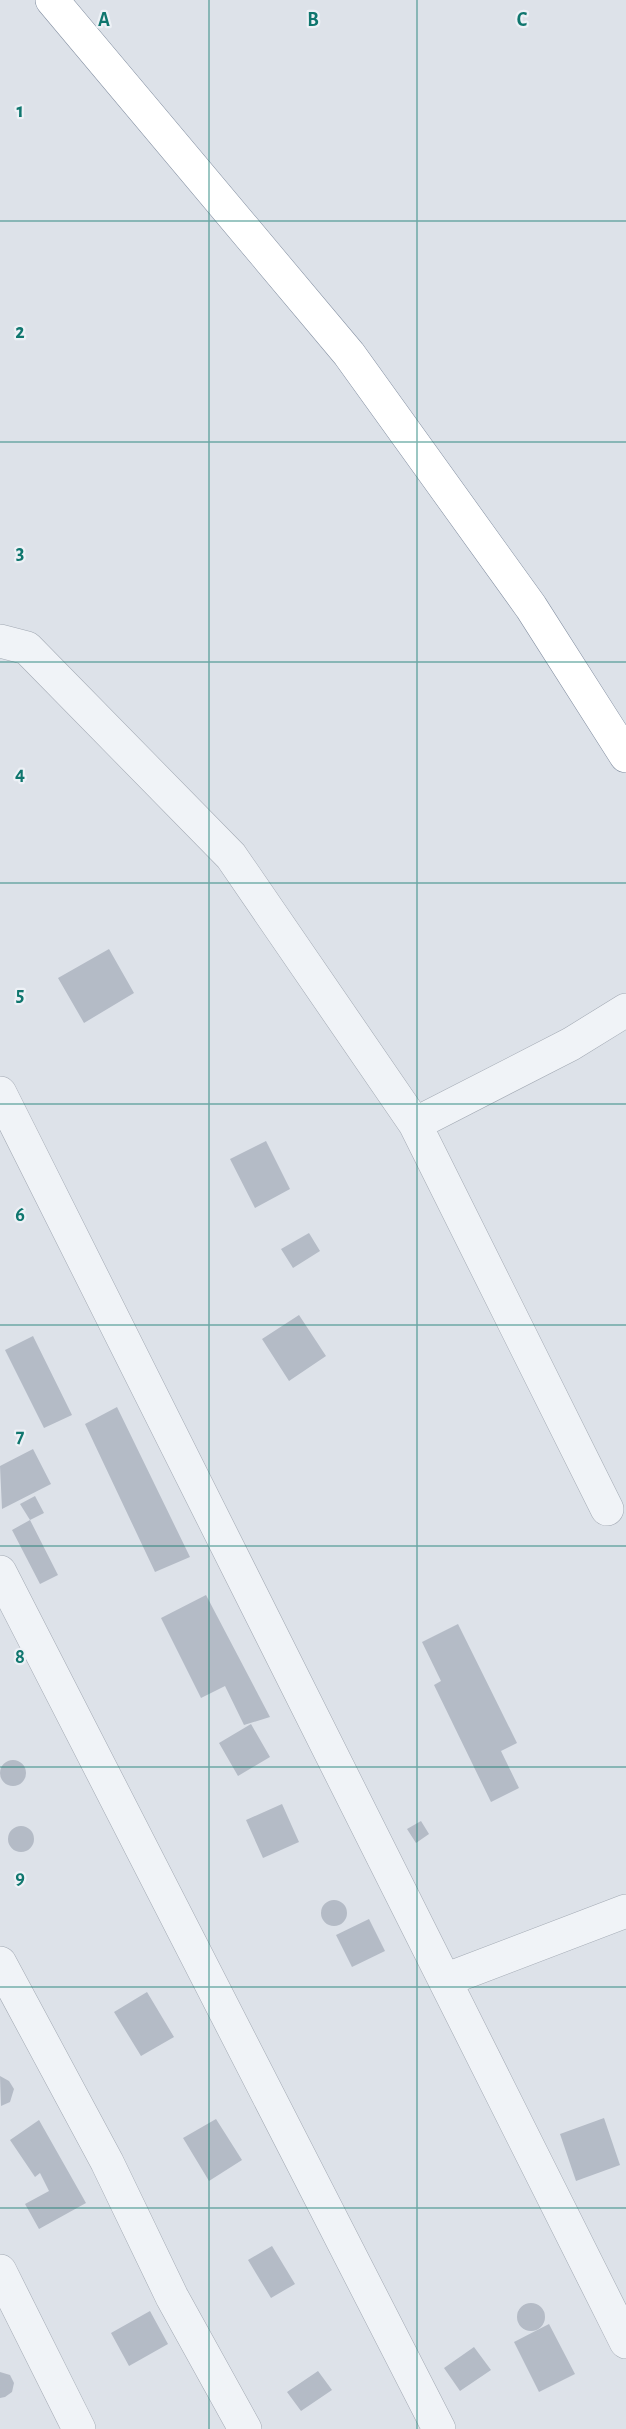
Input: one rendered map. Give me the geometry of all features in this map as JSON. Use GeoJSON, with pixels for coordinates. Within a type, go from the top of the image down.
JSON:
{"type":"FeatureCollection","features":[{"type":"Feature","properties":{"kind":"highway"},"geometry":{"type":"LineString","coordinates":[[52,0],[349,354],[531,607],[626,756]]}},
{"type":"Feature","properties":{"kind":"street"},"geometry":{"type":"LineString","coordinates":[[0,641],[27,648],[231,856],[415,1124],[607,1509]]}},
{"type":"Feature","properties":{"kind":"street"},"geometry":{"type":"LineString","coordinates":[[415,1124],[571,1044],[626,1010]]}},
{"type":"Feature","properties":{"kind":"street"},"geometry":{"type":"LineString","coordinates":[[0,1093],[626,2342]]}},
{"type":"Feature","properties":{"kind":"street"},"geometry":{"type":"LineString","coordinates":[[0,1572],[439,2429]]}},
{"type":"Feature","properties":{"kind":"street"},"geometry":{"type":"LineString","coordinates":[[445,1980],[626,1911]]}},
{"type":"Feature","properties":{"kind":"street"},"geometry":{"type":"LineString","coordinates":[[0,1963],[107,2162],[172,2297],[245,2429]]}},
{"type":"Feature","properties":{"kind":"street"},"geometry":{"type":"LineString","coordinates":[[0,2271],[80,2429]]}},
{"type":"Feature","properties":{"kind":"building"},"geometry":{"type":"Polygon","coordinates":[[[109,949],[134,993],[84,1023],[58,978],[109,949]]]}},
{"type":"Feature","properties":{"kind":"building"},"geometry":{"type":"Polygon","coordinates":[[[266,1141],[290,1189],[255,1208],[230,1159],[266,1141]]]}},
{"type":"Feature","properties":{"kind":"building"},"geometry":{"type":"Polygon","coordinates":[[[309,1233],[320,1251],[293,1268],[281,1249],[309,1233]]]}},
{"type":"Feature","properties":{"kind":"building"},"geometry":{"type":"Polygon","coordinates":[[[299,1315],[326,1356],[289,1381],[262,1339],[299,1315]]]}},
{"type":"Feature","properties":{"kind":"building"},"geometry":{"type":"Polygon","coordinates":[[[33,1336],[72,1415],[44,1428],[5,1350],[33,1336]]]}},
{"type":"Feature","properties":{"kind":"building"},"geometry":{"type":"Polygon","coordinates":[[[117,1407],[190,1557],[155,1572],[85,1424],[117,1407]]]}},
{"type":"Feature","properties":{"kind":"building"},"geometry":{"type":"Polygon","coordinates":[[[33,1449],[51,1484],[2,1509],[0,1466],[33,1449]]]}},
{"type":"Feature","properties":{"kind":"building"},"geometry":{"type":"Polygon","coordinates":[[[35,1496],[44,1513],[30,1520],[20,1504],[35,1496]]]}},
{"type":"Feature","properties":{"kind":"building"},"geometry":{"type":"Polygon","coordinates":[[[30,1520],[58,1575],[40,1584],[12,1530],[30,1520]]]}},
{"type":"Feature","properties":{"kind":"building"},"geometry":{"type":"Polygon","coordinates":[[[206,1595],[270,1717],[244,1725],[225,1686],[201,1698],[161,1618],[206,1595]]]}},
{"type":"Feature","properties":{"kind":"building"},"geometry":{"type":"Polygon","coordinates":[[[458,1624],[517,1743],[501,1751],[519,1788],[491,1802],[434,1685],[441,1681],[422,1642],[458,1624]]]}},
{"type":"Feature","properties":{"kind":"building"},"geometry":{"type":"Polygon","coordinates":[[[251,1724],[270,1757],[238,1776],[219,1743],[251,1724]]]}},
{"type":"Feature","properties":{"kind":"building"},"geometry":{"type":"Polygon","coordinates":[[[13,1760],[22,1764],[26,1773],[22,1782],[13,1786],[4,1782],[0,1773],[4,1764],[13,1760]]]}},
{"type":"Feature","properties":{"kind":"building"},"geometry":{"type":"Polygon","coordinates":[[[282,1804],[299,1842],[263,1858],[246,1820],[282,1804]]]}},
{"type":"Feature","properties":{"kind":"building"},"geometry":{"type":"Polygon","coordinates":[[[421,1821],[429,1834],[416,1843],[407,1829],[421,1821]]]}},
{"type":"Feature","properties":{"kind":"building"},"geometry":{"type":"Polygon","coordinates":[[[21,1826],[30,1830],[34,1839],[30,1848],[21,1852],[12,1848],[8,1839],[12,1830],[21,1826]]]}},
{"type":"Feature","properties":{"kind":"building"},"geometry":{"type":"Polygon","coordinates":[[[334,1900],[343,1904],[347,1913],[343,1922],[334,1926],[325,1922],[321,1913],[325,1904],[334,1900]]]}},
{"type":"Feature","properties":{"kind":"building"},"geometry":{"type":"Polygon","coordinates":[[[369,1919],[385,1951],[352,1967],[336,1935],[369,1919]]]}},
{"type":"Feature","properties":{"kind":"building"},"geometry":{"type":"Polygon","coordinates":[[[147,1992],[174,2037],[141,2056],[114,2012],[147,1992]]]}},
{"type":"Feature","properties":{"kind":"building"},"geometry":{"type":"Polygon","coordinates":[[[0,2076],[9,2081],[14,2089],[10,2102],[1,2106],[0,2076]]]}},
{"type":"Feature","properties":{"kind":"building"},"geometry":{"type":"Polygon","coordinates":[[[604,2118],[620,2165],[576,2181],[560,2134],[604,2118]]]}},
{"type":"Feature","properties":{"kind":"building"},"geometry":{"type":"Polygon","coordinates":[[[216,2119],[242,2160],[209,2181],[183,2138],[216,2119]]]}},
{"type":"Feature","properties":{"kind":"building"},"geometry":{"type":"Polygon","coordinates":[[[39,2120],[86,2203],[39,2229],[25,2204],[49,2191],[40,2173],[35,2177],[10,2140],[39,2120]]]}},
{"type":"Feature","properties":{"kind":"building"},"geometry":{"type":"Polygon","coordinates":[[[272,2246],[295,2284],[271,2298],[248,2260],[272,2246]]]}},
{"type":"Feature","properties":{"kind":"building"},"geometry":{"type":"Polygon","coordinates":[[[531,2303],[541,2307],[545,2317],[541,2327],[531,2331],[521,2327],[517,2317],[521,2307],[531,2303]]]}},
{"type":"Feature","properties":{"kind":"building"},"geometry":{"type":"Polygon","coordinates":[[[150,2311],[168,2344],[129,2366],[111,2333],[150,2311]]]}},
{"type":"Feature","properties":{"kind":"building"},"geometry":{"type":"Polygon","coordinates":[[[549,2324],[575,2374],[539,2392],[514,2342],[549,2324]]]}},
{"type":"Feature","properties":{"kind":"building"},"geometry":{"type":"Polygon","coordinates":[[[474,2347],[491,2370],[460,2391],[444,2368],[474,2347]]]}},
{"type":"Feature","properties":{"kind":"building"},"geometry":{"type":"Polygon","coordinates":[[[318,2371],[332,2390],[301,2411],[287,2392],[318,2371]]]}},
{"type":"Feature","properties":{"kind":"building"},"geometry":{"type":"Polygon","coordinates":[[[0,2372],[10,2375],[14,2383],[12,2392],[0,2398],[0,2372]]]}}]}
